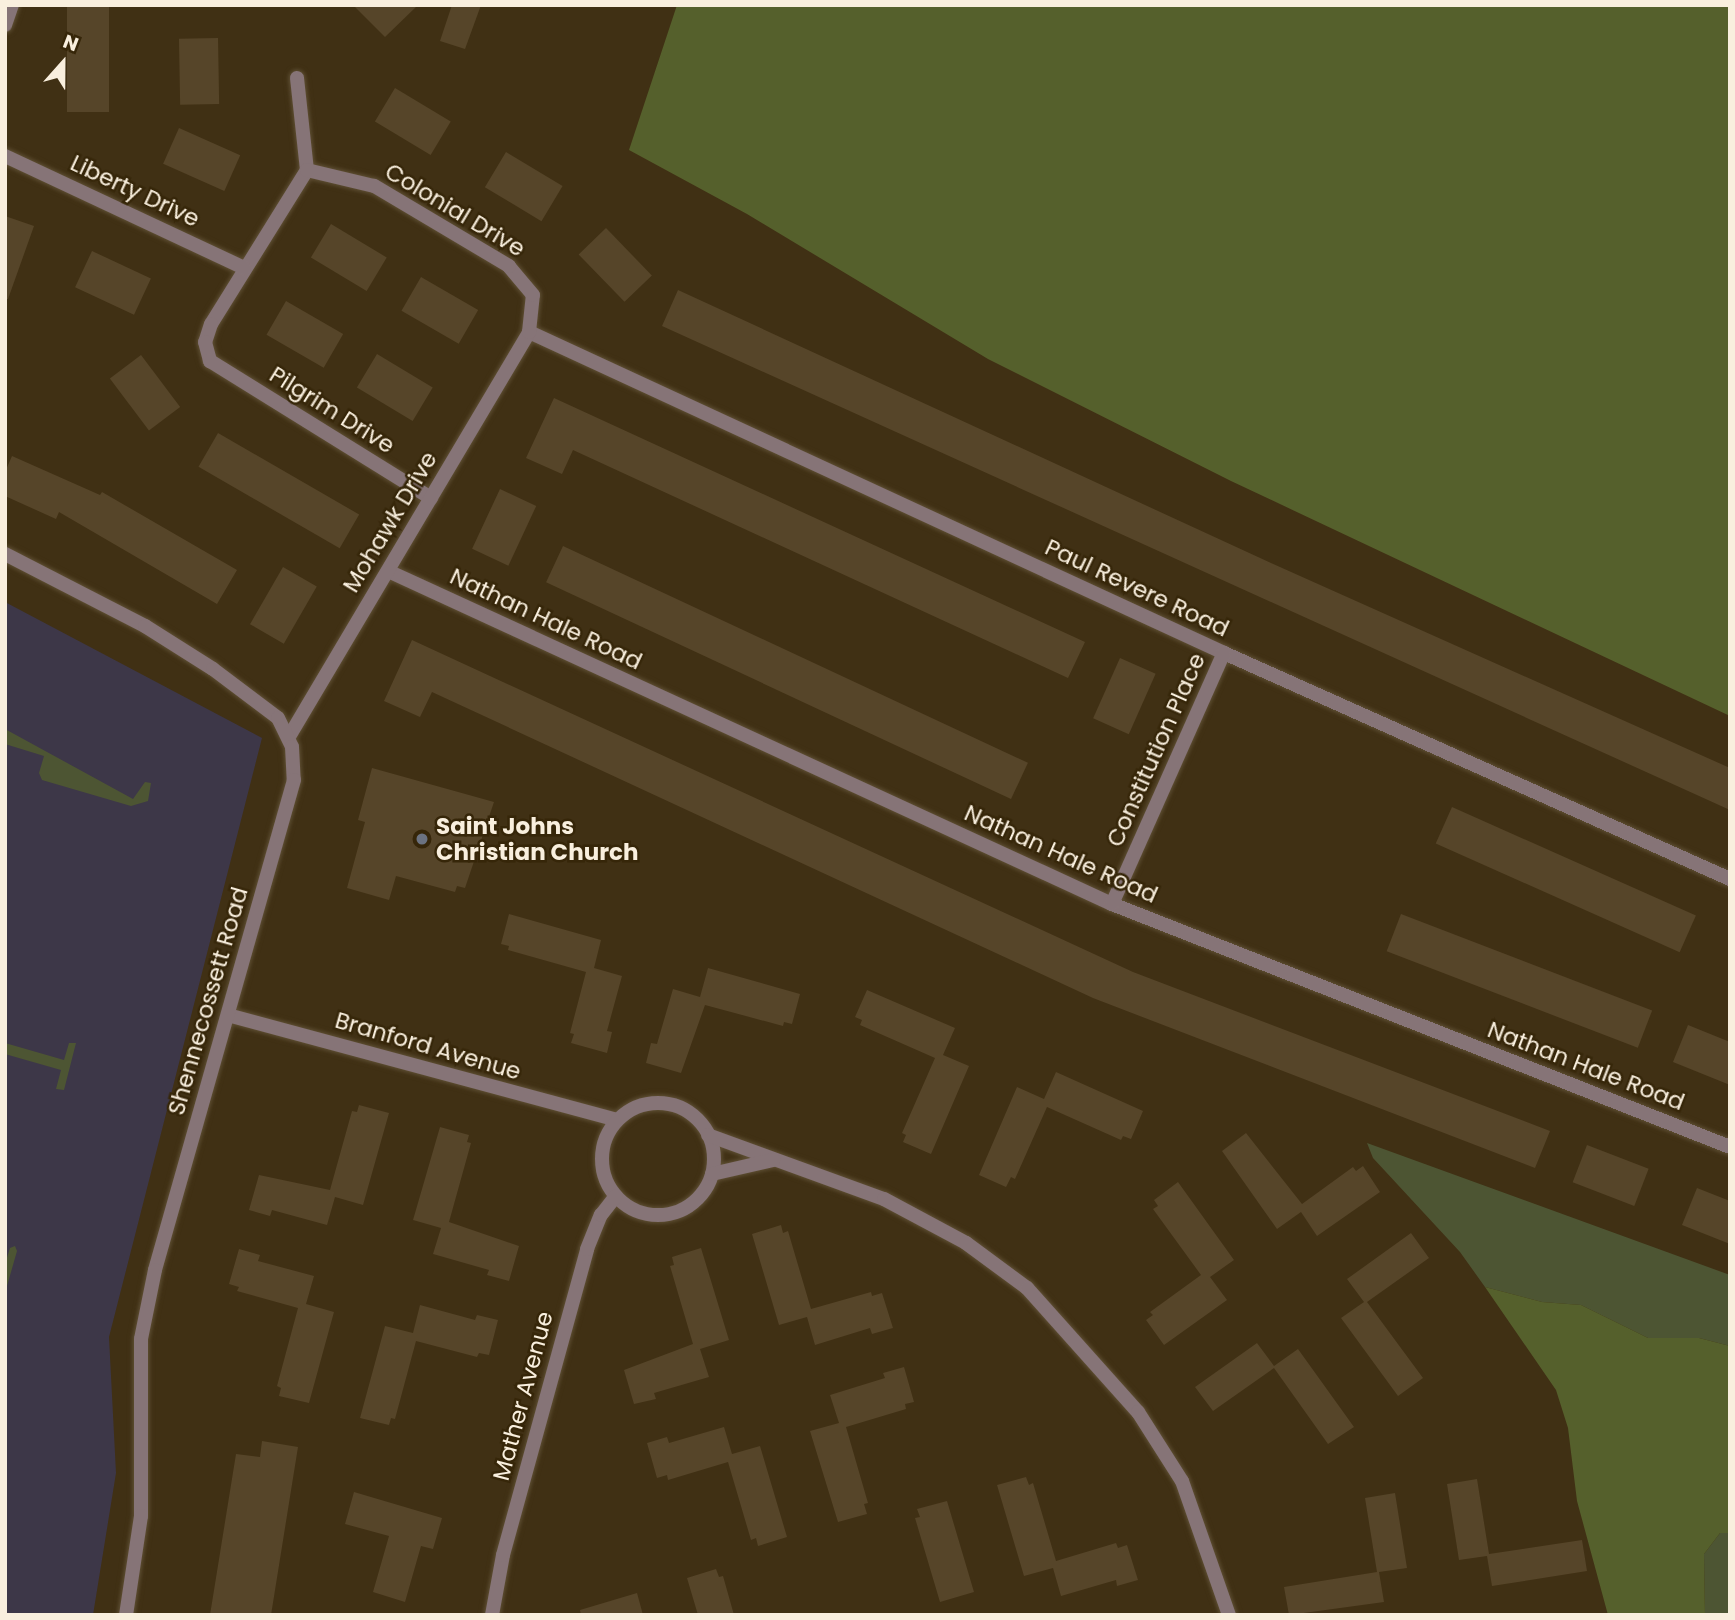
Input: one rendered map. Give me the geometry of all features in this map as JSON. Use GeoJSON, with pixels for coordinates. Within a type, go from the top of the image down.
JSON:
{"type":"FeatureCollection","features":[{"type":"Feature","properties":{"kind":"street"},"geometry":{"type":"LineString","coordinates":[[5,25],[12,5]]}},
{"type":"Feature","properties":{"kind":"street"},"geometry":{"type":"LineString","coordinates":[[244,268],[307,170],[297,78]]}},
{"type":"Feature","properties":{"kind":"street","name":"Liberty Drive"},"geometry":{"type":"LineString","coordinates":[[5,156],[244,268]]}},
{"type":"Feature","properties":{"kind":"street","name":"Colonial Drive"},"geometry":{"type":"LineString","coordinates":[[307,170],[374,186],[509,266],[533,295],[529,332]]}},
{"type":"Feature","properties":{"kind":"street","name":"Pilgrim Drive"},"geometry":{"type":"LineString","coordinates":[[244,268],[211,324],[205,342],[210,361],[431,498]]}},
{"type":"Feature","properties":{"kind":"street","name":"Mohawk Drive"},"geometry":{"type":"LineString","coordinates":[[290,735],[529,332]]}},
{"type":"Feature","properties":{"kind":"street","name":"Paul Revere Road"},"geometry":{"type":"LineString","coordinates":[[529,332],[1224,653],[1730,879]]}},
{"type":"Feature","properties":{"kind":"street"},"geometry":{"type":"LineString","coordinates":[[5,554],[145,626],[202,662],[257,700],[290,735]]}},
{"type":"Feature","properties":{"kind":"street","name":"Nathan Hale Road"},"geometry":{"type":"LineString","coordinates":[[388,571],[1112,904],[1730,1147]]}},
{"type":"Feature","properties":{"kind":"street","name":"Constitution Place"},"geometry":{"type":"LineString","coordinates":[[1112,904],[1224,653]]}},
{"type":"Feature","properties":{"kind":"street","name":"Shennecossett Road"},"geometry":{"type":"LineString","coordinates":[[126,1615],[141,1516],[141,1339],[155,1269],[294,780],[290,735]]}},
{"type":"Feature","properties":{"kind":"street","name":"Branford Avenue"},"geometry":{"type":"LineString","coordinates":[[228,1014],[616,1120]]}},
{"type":"Feature","properties":{"kind":"street"},"geometry":{"type":"LineString","coordinates":[[663,1104],[697,1119],[708,1135],[712,1174],[694,1203],[670,1214],[645,1214],[616,1196],[602,1162],[609,1129],[616,1120],[643,1106],[663,1104]]}},
{"type":"Feature","properties":{"kind":"street"},"geometry":{"type":"LineString","coordinates":[[708,1135],[884,1199],[966,1243],[1027,1288],[1138,1412],[1182,1481],[1229,1615]]}},
{"type":"Feature","properties":{"kind":"street"},"geometry":{"type":"LineString","coordinates":[[712,1174],[773,1160]]}},
{"type":"Feature","properties":{"kind":"street","name":"Mather Avenue"},"geometry":{"type":"LineString","coordinates":[[492,1615],[503,1555],[584,1258],[601,1215],[616,1196]]}},
{"type":"Feature","properties":{"kind":"shaded area"},"geometry":{"type":"Polygon","coordinates":[[[5,602],[262,738],[109,1337],[116,1473],[93,1615],[5,1615],[5,602]]]}},
{"type":"Feature","properties":{"kind":"green space"},"geometry":{"type":"Polygon","coordinates":[[[677,5],[1730,5],[1730,716],[1231,481],[988,359],[747,214],[629,150],[677,5]]]}},
{"type":"Feature","properties":{"kind":"green space"},"geometry":{"type":"Polygon","coordinates":[[[5,729],[133,799],[145,782],[151,783],[148,801],[131,806],[42,780],[39,773],[44,756],[5,744],[5,729]]]}},
{"type":"Feature","properties":{"kind":"green space"},"geometry":{"type":"Polygon","coordinates":[[[5,1043],[64,1060],[69,1043],[76,1043],[64,1090],[56,1089],[61,1070],[5,1054],[5,1043]]]}},
{"type":"Feature","properties":{"kind":"green space"},"geometry":{"type":"Polygon","coordinates":[[[1367,1143],[1730,1275],[1730,1346],[1699,1338],[1648,1338],[1581,1305],[1542,1302],[1485,1287],[1460,1252],[1373,1158],[1367,1143]]]}},
{"type":"Feature","properties":{"kind":"green space"},"geometry":{"type":"Polygon","coordinates":[[[15,1246],[17,1251],[5,1293],[5,1264],[10,1248],[15,1246]]]}},
{"type":"Feature","properties":{"kind":"green space"},"geometry":{"type":"Polygon","coordinates":[[[1485,1287],[1542,1302],[1581,1305],[1648,1338],[1699,1338],[1730,1346],[1730,1533],[1720,1533],[1704,1554],[1705,1615],[1608,1615],[1577,1501],[1568,1428],[1556,1390],[1485,1287]]]}},
{"type":"Feature","properties":{"kind":"green space"},"geometry":{"type":"Polygon","coordinates":[[[1720,1533],[1730,1533],[1730,1615],[1705,1615],[1704,1554],[1720,1533]]]}},
{"type":"Feature","properties":{"kind":"building"},"geometry":{"type":"Polygon","coordinates":[[[67,5],[109,5],[109,112],[67,112],[67,5]]]}},
{"type":"Feature","properties":{"kind":"building"},"geometry":{"type":"Polygon","coordinates":[[[353,5],[418,5],[385,37],[353,5]]]}},
{"type":"Feature","properties":{"kind":"building"},"geometry":{"type":"Polygon","coordinates":[[[452,5],[481,5],[465,49],[440,41],[452,5]]]}},
{"type":"Feature","properties":{"kind":"building"},"geometry":{"type":"Polygon","coordinates":[[[218,38],[219,104],[180,105],[179,39],[218,38]]]}},
{"type":"Feature","properties":{"kind":"building"},"geometry":{"type":"Polygon","coordinates":[[[395,88],[451,121],[431,155],[375,121],[395,88]]]}},
{"type":"Feature","properties":{"kind":"building"},"geometry":{"type":"Polygon","coordinates":[[[179,128],[240,155],[224,191],[163,164],[179,128]]]}},
{"type":"Feature","properties":{"kind":"building"},"geometry":{"type":"Polygon","coordinates":[[[506,152],[563,186],[541,221],[485,187],[506,152]]]}},
{"type":"Feature","properties":{"kind":"building"},"geometry":{"type":"Polygon","coordinates":[[[5,216],[34,226],[8,299],[5,299],[5,216]]]}},
{"type":"Feature","properties":{"kind":"building"},"geometry":{"type":"Polygon","coordinates":[[[331,224],[387,257],[367,291],[311,257],[331,224]]]}},
{"type":"Feature","properties":{"kind":"building"},"geometry":{"type":"Polygon","coordinates":[[[606,228],[652,275],[625,302],[579,254],[606,228]]]}},
{"type":"Feature","properties":{"kind":"building"},"geometry":{"type":"Polygon","coordinates":[[[92,251],[151,278],[134,315],[75,287],[92,251]]]}},
{"type":"Feature","properties":{"kind":"building"},"geometry":{"type":"Polygon","coordinates":[[[421,277],[478,310],[459,344],[402,311],[421,277]]]}},
{"type":"Feature","properties":{"kind":"building"},"geometry":{"type":"Polygon","coordinates":[[[678,290],[1271,563],[1730,768],[1730,810],[662,326],[678,290]]]}},
{"type":"Feature","properties":{"kind":"building"},"geometry":{"type":"Polygon","coordinates":[[[286,301],[343,334],[324,368],[266,335],[286,301]]]}},
{"type":"Feature","properties":{"kind":"building"},"geometry":{"type":"Polygon","coordinates":[[[377,354],[433,387],[413,421],[357,387],[377,354]]]}},
{"type":"Feature","properties":{"kind":"building"},"geometry":{"type":"Polygon","coordinates":[[[141,355],[180,407],[149,430],[110,378],[141,355]]]}},
{"type":"Feature","properties":{"kind":"building"},"geometry":{"type":"Polygon","coordinates":[[[554,398],[1085,642],[1068,678],[573,450],[562,474],[526,458],[554,398]]]}},
{"type":"Feature","properties":{"kind":"building"},"geometry":{"type":"Polygon","coordinates":[[[218,433],[359,514],[340,548],[198,467],[218,433]]]}},
{"type":"Feature","properties":{"kind":"building"},"geometry":{"type":"Polygon","coordinates":[[[12,456],[100,495],[102,492],[237,570],[217,604],[59,512],[56,519],[5,496],[5,472],[12,456]]]}},
{"type":"Feature","properties":{"kind":"building"},"geometry":{"type":"Polygon","coordinates":[[[500,489],[536,506],[508,566],[472,549],[500,489]]]}},
{"type":"Feature","properties":{"kind":"building"},"geometry":{"type":"Polygon","coordinates":[[[563,546],[1028,763],[1011,799],[546,582],[563,546]]]}},
{"type":"Feature","properties":{"kind":"building"},"geometry":{"type":"Polygon","coordinates":[[[283,567],[317,586],[284,644],[250,624],[283,567]]]}},
{"type":"Feature","properties":{"kind":"building"},"geometry":{"type":"Polygon","coordinates":[[[412,640],[1133,972],[1550,1131],[1535,1168],[1093,998],[432,692],[420,717],[384,701],[412,640]]]}},
{"type":"Feature","properties":{"kind":"building"},"geometry":{"type":"Polygon","coordinates":[[[1120,658],[1156,674],[1129,734],[1093,718],[1120,658]]]}},
{"type":"Feature","properties":{"kind":"building","name":"Saint Johns Christian Church"},"geometry":{"type":"Polygon","coordinates":[[[372,768],[494,802],[465,888],[457,886],[455,892],[396,876],[389,900],[347,888],[365,822],[358,820],[372,768]]]}},
{"type":"Feature","properties":{"kind":"building"},"geometry":{"type":"Polygon","coordinates":[[[1452,807],[1696,916],[1680,952],[1436,844],[1452,807]]]}},
{"type":"Feature","properties":{"kind":"building"},"geometry":{"type":"Polygon","coordinates":[[[509,914],[601,940],[594,968],[622,976],[607,1031],[612,1032],[607,1053],[571,1043],[574,1034],[570,1033],[586,972],[508,950],[509,946],[501,944],[509,914]]]}},
{"type":"Feature","properties":{"kind":"building"},"geometry":{"type":"Polygon","coordinates":[[[1401,914],[1652,1010],[1638,1048],[1387,951],[1401,914]]]}},
{"type":"Feature","properties":{"kind":"building"},"geometry":{"type":"Polygon","coordinates":[[[708,968],[800,994],[792,1024],[784,1022],[783,1026],[705,1005],[681,1073],[646,1063],[651,1043],[657,1044],[673,989],[700,997],[708,968]]]}},
{"type":"Feature","properties":{"kind":"building"},"geometry":{"type":"Polygon","coordinates":[[[867,990],[955,1028],[943,1055],[969,1066],[931,1154],[903,1142],[906,1135],[902,1133],[935,1058],[860,1025],[862,1020],[855,1017],[867,990]]]}},
{"type":"Feature","properties":{"kind":"building"},"geometry":{"type":"Polygon","coordinates":[[[1688,1025],[1730,1042],[1730,1085],[1673,1062],[1688,1025]]]}},
{"type":"Feature","properties":{"kind":"building"},"geometry":{"type":"Polygon","coordinates":[[[1056,1072],[1143,1111],[1131,1139],[1123,1136],[1121,1140],[1047,1107],[1015,1179],[1011,1177],[1006,1187],[979,1175],[1017,1087],[1044,1099],[1056,1072]]]}},
{"type":"Feature","properties":{"kind":"building"},"geometry":{"type":"Polygon","coordinates":[[[359,1105],[389,1113],[363,1205],[335,1197],[327,1225],[272,1210],[270,1216],[249,1210],[259,1175],[330,1190],[352,1111],[357,1112],[359,1105]]]}},
{"type":"Feature","properties":{"kind":"building"},"geometry":{"type":"Polygon","coordinates":[[[440,1127],[469,1135],[467,1142],[471,1143],[449,1222],[519,1246],[509,1281],[487,1275],[489,1270],[433,1254],[441,1228],[413,1220],[440,1127]]]}},
{"type":"Feature","properties":{"kind":"building"},"geometry":{"type":"Polygon","coordinates":[[[1246,1133],[1302,1204],[1353,1167],[1356,1171],[1363,1166],[1380,1192],[1317,1236],[1301,1212],[1277,1229],[1222,1151],[1246,1133]]]}},
{"type":"Feature","properties":{"kind":"building"},"geometry":{"type":"Polygon","coordinates":[[[1587,1145],[1649,1169],[1634,1206],[1573,1182],[1587,1145]]]}},
{"type":"Feature","properties":{"kind":"building"},"geometry":{"type":"Polygon","coordinates":[[[1178,1182],[1234,1260],[1210,1277],[1227,1300],[1164,1345],[1146,1320],[1153,1315],[1150,1312],[1201,1275],[1153,1209],[1158,1206],[1154,1200],[1178,1182]]]}},
{"type":"Feature","properties":{"kind":"building"},"geometry":{"type":"Polygon","coordinates":[[[1697,1188],[1730,1201],[1730,1244],[1682,1225],[1697,1188]]]}},
{"type":"Feature","properties":{"kind":"building"},"geometry":{"type":"Polygon","coordinates":[[[781,1225],[783,1233],[788,1231],[811,1309],[871,1292],[872,1296],[882,1293],[893,1328],[872,1334],[870,1328],[815,1345],[807,1317],[779,1325],[752,1234],[781,1225]]]}},
{"type":"Feature","properties":{"kind":"building"},"geometry":{"type":"Polygon","coordinates":[[[1411,1233],[1429,1258],[1367,1302],[1423,1378],[1398,1396],[1341,1318],[1364,1302],[1347,1279],[1411,1233]]]}},
{"type":"Feature","properties":{"kind":"building"},"geometry":{"type":"Polygon","coordinates":[[[701,1248],[729,1340],[700,1349],[709,1377],[654,1393],[656,1399],[634,1404],[624,1370],[693,1344],[670,1266],[674,1265],[672,1257],[701,1248]]]}},
{"type":"Feature","properties":{"kind":"building"},"geometry":{"type":"Polygon","coordinates":[[[239,1249],[260,1255],[258,1261],[314,1276],[306,1304],[334,1312],[309,1403],[279,1396],[281,1388],[277,1386],[298,1308],[237,1291],[239,1287],[229,1284],[239,1249]]]}},
{"type":"Feature","properties":{"kind":"building"},"geometry":{"type":"Polygon","coordinates":[[[420,1305],[475,1320],[477,1315],[498,1320],[489,1355],[479,1353],[477,1357],[416,1341],[395,1419],[391,1418],[389,1425],[360,1418],[385,1326],[413,1333],[420,1305]]]}},
{"type":"Feature","properties":{"kind":"building"},"geometry":{"type":"Polygon","coordinates":[[[1257,1343],[1274,1366],[1298,1349],[1354,1427],[1328,1444],[1274,1368],[1213,1411],[1195,1387],[1257,1343]]]}},
{"type":"Feature","properties":{"kind":"building"},"geometry":{"type":"Polygon","coordinates":[[[904,1367],[914,1402],[905,1404],[906,1409],[846,1427],[868,1503],[864,1504],[867,1514],[838,1522],[810,1431],[839,1423],[830,1395],[885,1378],[883,1373],[904,1367]]]}},
{"type":"Feature","properties":{"kind":"building"},"geometry":{"type":"Polygon","coordinates":[[[724,1427],[732,1454],[760,1446],[787,1537],[758,1546],[756,1538],[751,1540],[728,1462],[668,1480],[667,1475],[657,1478],[647,1443],[667,1437],[669,1443],[724,1427]]]}},
{"type":"Feature","properties":{"kind":"building"},"geometry":{"type":"Polygon","coordinates":[[[262,1441],[298,1447],[271,1615],[210,1615],[236,1454],[260,1457],[262,1441]]]}},
{"type":"Feature","properties":{"kind":"building"},"geometry":{"type":"Polygon","coordinates":[[[1026,1477],[1029,1485],[1033,1483],[1056,1561],[1116,1543],[1118,1548],[1127,1545],[1138,1580],[1117,1586],[1116,1580],[1061,1596],[1053,1568],[1024,1576],[997,1485],[1026,1477]]]}},
{"type":"Feature","properties":{"kind":"building"},"geometry":{"type":"Polygon","coordinates":[[[1477,1479],[1489,1554],[1582,1540],[1587,1571],[1492,1586],[1487,1556],[1459,1560],[1447,1484],[1477,1479]]]}},
{"type":"Feature","properties":{"kind":"building"},"geometry":{"type":"Polygon","coordinates":[[[354,1492],[442,1518],[433,1549],[421,1546],[405,1602],[373,1592],[389,1536],[345,1524],[354,1492]]]}},
{"type":"Feature","properties":{"kind":"building"},"geometry":{"type":"Polygon","coordinates":[[[1395,1493],[1407,1568],[1379,1572],[1384,1602],[1289,1615],[1284,1587],[1377,1572],[1365,1498],[1395,1493]]]}},
{"type":"Feature","properties":{"kind":"building"},"geometry":{"type":"Polygon","coordinates":[[[947,1501],[974,1592],[940,1602],[915,1518],[920,1517],[917,1509],[947,1501]]]}},
{"type":"Feature","properties":{"kind":"building"},"geometry":{"type":"Polygon","coordinates":[[[716,1569],[719,1577],[723,1576],[734,1615],[698,1615],[687,1578],[716,1569]]]}},
{"type":"Feature","properties":{"kind":"building"},"geometry":{"type":"Polygon","coordinates":[[[637,1593],[643,1615],[581,1615],[580,1610],[637,1593]]]}},
{"type":"Feature","properties":{"kind":"place","name":"Saint Johns Christian Church"},"geometry":{"type":"Point","coordinates":[422,839]}}]}
